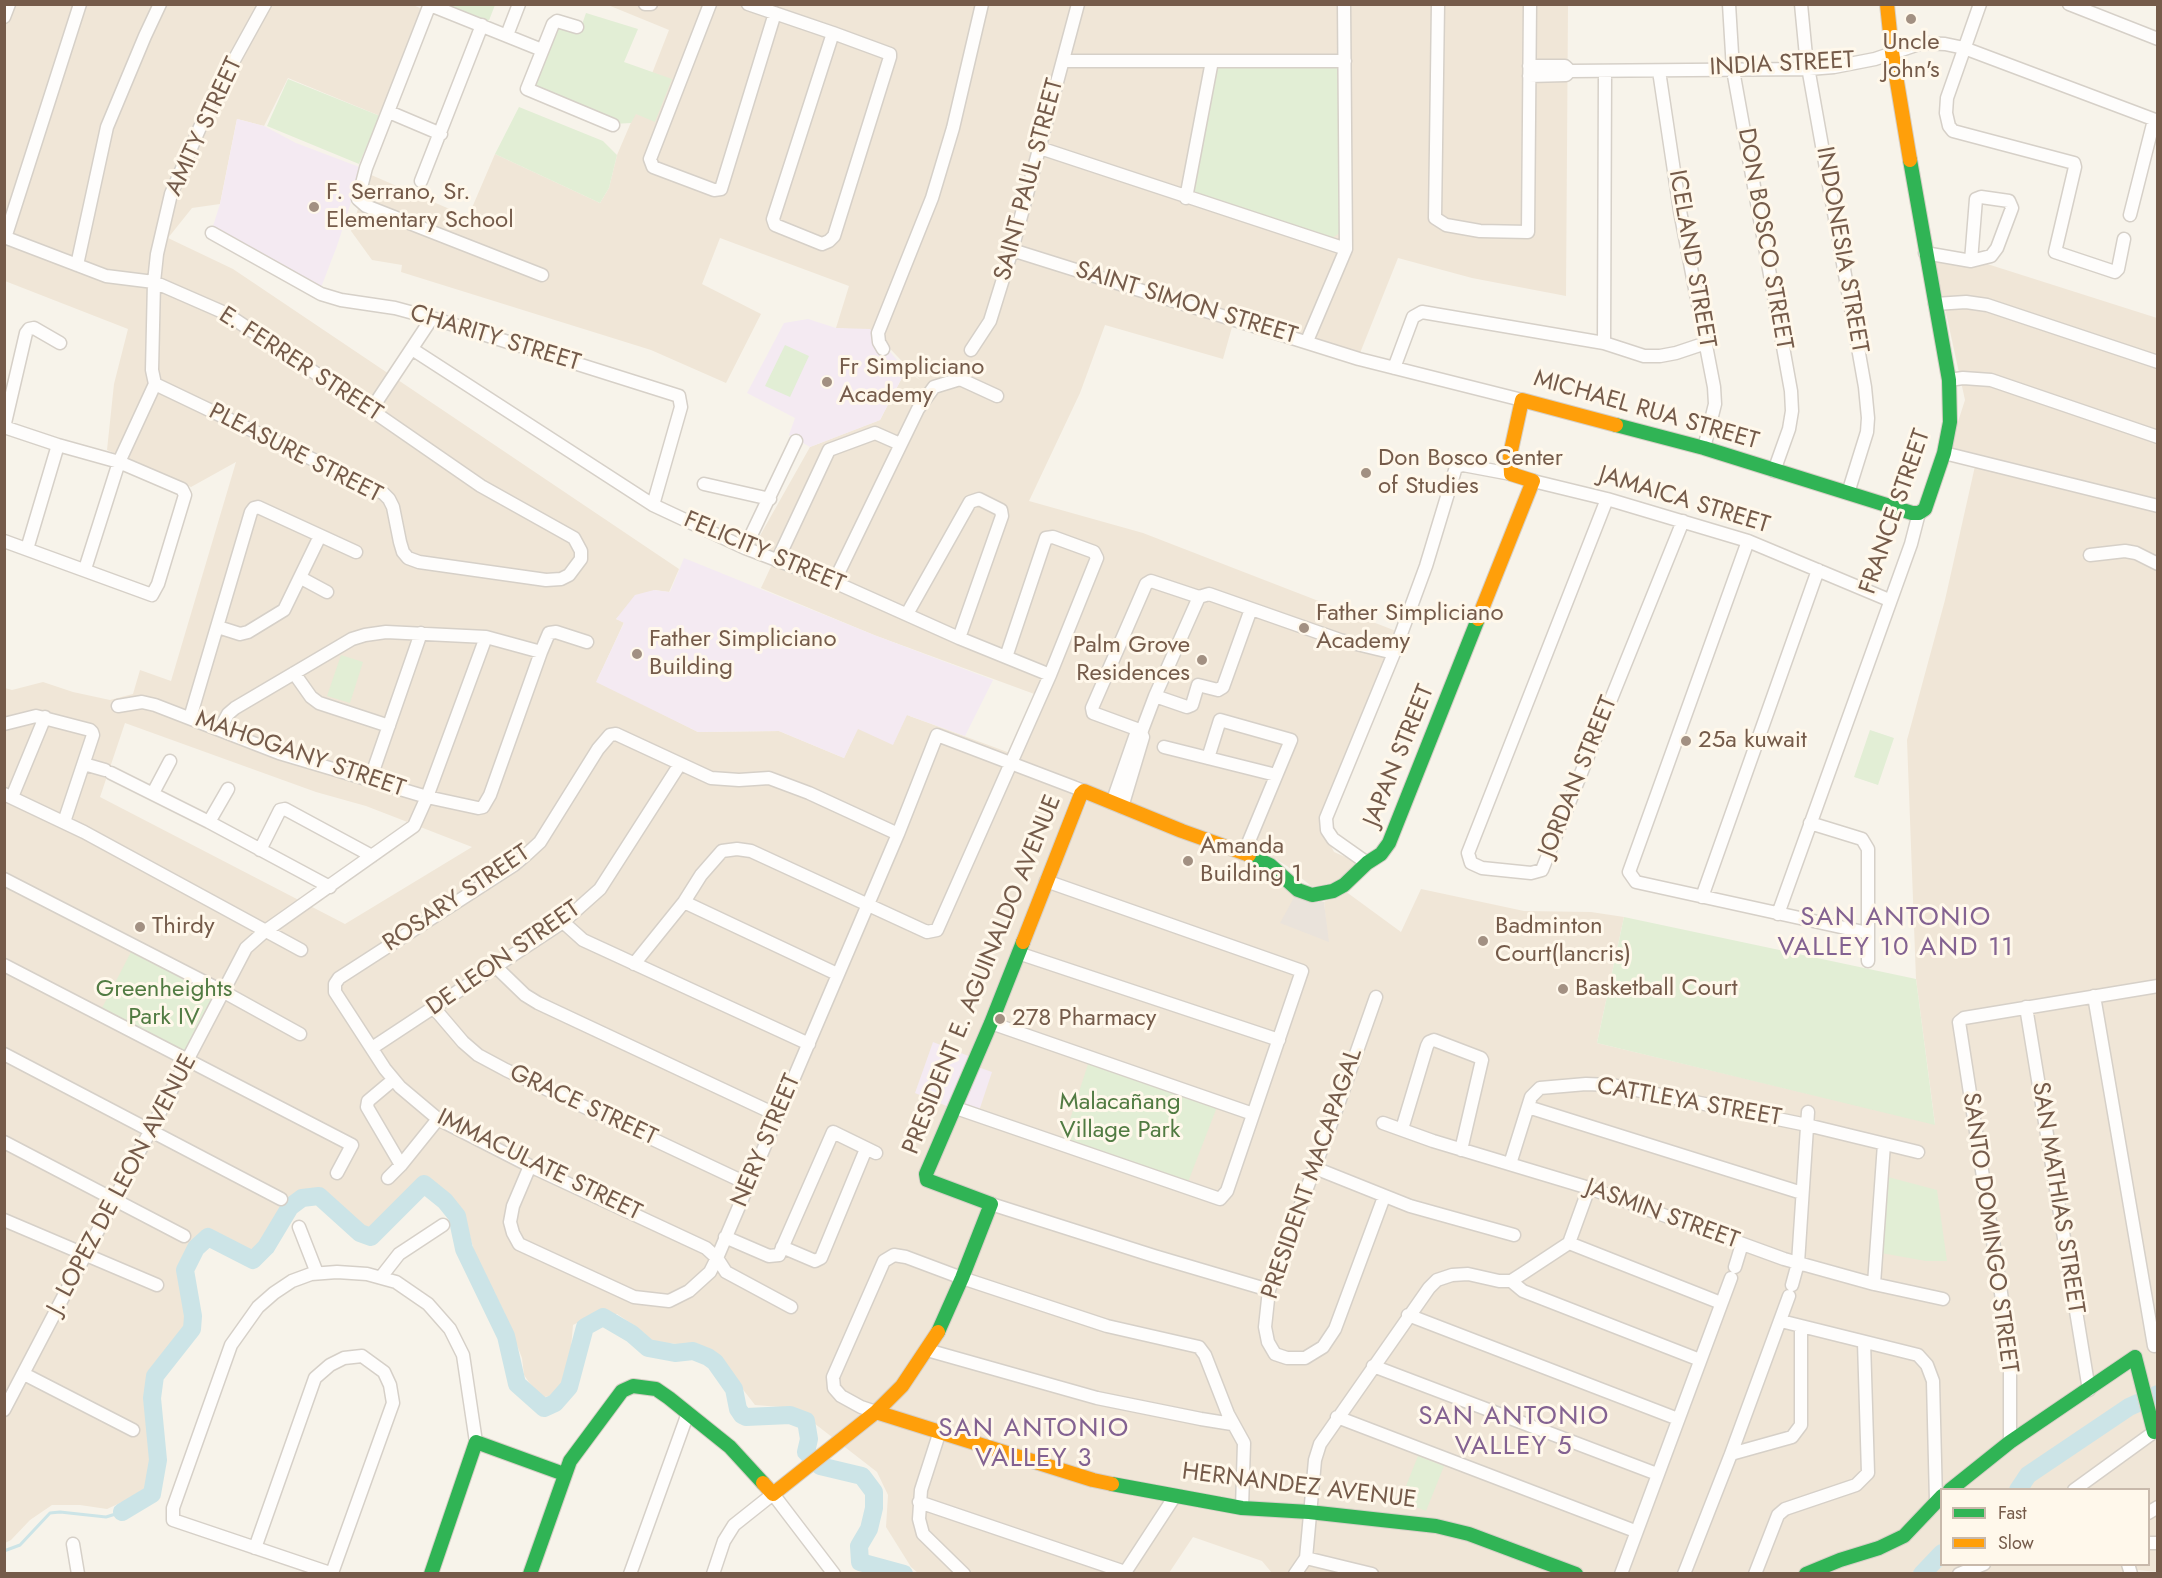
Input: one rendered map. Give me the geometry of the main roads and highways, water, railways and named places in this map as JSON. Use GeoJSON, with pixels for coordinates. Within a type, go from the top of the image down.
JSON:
{"type":"FeatureCollection","features":[{"type":"Feature","properties":{"kind":"main road","name":"FRANCE STREET"},"geometry":{"type":"LineString","coordinates":[[1887,4],[1925,253],[1949,380],[1950,422],[1944,453],[1924,509],[1919,513]]}},
{"type":"Feature","properties":{"kind":"main road","name":"MICHAEL RUA STREET"},"geometry":{"type":"LineString","coordinates":[[1511,474],[1510,455],[1522,400],[1704,447],[1774,471],[1912,513],[1919,513]]}},
{"type":"Feature","properties":{"kind":"main road","name":"JAMAICA STREET"},"geometry":{"type":"LineString","coordinates":[[1511,474],[1533,481]]}},
{"type":"Feature","properties":{"kind":"main road","name":"JAPAN STREET"},"geometry":{"type":"LineString","coordinates":[[1244,853],[1270,865],[1298,890],[1312,896],[1333,891],[1344,885],[1367,863],[1382,854],[1389,843],[1533,481]]}},
{"type":"Feature","properties":{"kind":"main road","name":"PRESIDENT E. AGUINALDO AVENUE"},"geometry":{"type":"LineString","coordinates":[[876,1412],[902,1386],[927,1350],[962,1278],[992,1204],[927,1180],[926,1174],[991,1023],[1081,794],[1084,791],[1244,853]]}},
{"type":"Feature","properties":{"kind":"main road"},"geometry":{"type":"LineString","coordinates":[[1952,1488],[2010,1442],[2135,1357],[2156,1431]]}},
{"type":"Feature","properties":{"kind":"main road"},"geometry":{"type":"LineString","coordinates":[[530,1574],[564,1474],[586,1437],[622,1391],[633,1386],[656,1389],[730,1447],[773,1494],[876,1412]]}},
{"type":"Feature","properties":{"kind":"main road","name":"HERNANDEZ AVENUE"},"geometry":{"type":"LineString","coordinates":[[876,1412],[1093,1480],[1242,1508],[1309,1512],[1436,1526],[1469,1534],[1576,1574]]}},
{"type":"Feature","properties":{"kind":"main road"},"geometry":{"type":"LineString","coordinates":[[431,1574],[476,1442],[564,1474]]}},
{"type":"Feature","properties":{"kind":"main road"},"geometry":{"type":"LineString","coordinates":[[1812,1572],[1904,1536],[1939,1498]]}},
{"type":"Feature","properties":{"kind":"waterway"},"geometry":{"type":"LineString","coordinates":[[122,1512],[152,1494],[158,1460],[152,1398],[155,1376],[192,1329],[193,1316],[185,1270],[196,1248],[208,1237],[253,1260],[266,1247],[290,1207],[302,1198],[319,1196],[360,1233],[371,1237],[424,1184],[445,1201],[457,1216],[464,1249],[506,1336],[517,1384],[544,1408],[555,1403],[569,1387],[585,1327],[603,1317],[632,1334],[648,1348],[675,1353],[693,1351],[708,1357],[715,1362],[734,1389],[738,1409],[742,1415],[746,1417],[790,1415],[806,1421],[809,1439],[806,1452],[820,1466],[862,1476],[874,1492],[874,1508],[869,1529],[859,1546],[860,1562],[904,1574]]}},
{"type":"Feature","properties":{"kind":"waterway"},"geometry":{"type":"LineString","coordinates":[[2019,1488],[2028,1475],[2129,1407],[2158,1394]]}},
{"type":"Feature","properties":{"kind":"waterway"},"geometry":{"type":"LineString","coordinates":[[4,1551],[20,1545],[50,1513],[106,1517],[122,1512]]}},
{"type":"Feature","properties":{"kind":"waterway"},"geometry":{"type":"LineString","coordinates":[[1922,1574],[1940,1555]]}},
{"type":"Feature","properties":{"kind":"place","name":"Uncle John's"},"geometry":{"type":"Point","coordinates":[1911,19]}},
{"type":"Feature","properties":{"kind":"place","name":"F. Serrano, Sr. Elementary School"},"geometry":{"type":"Point","coordinates":[314,207]}},
{"type":"Feature","properties":{"kind":"place","name":"Fr Simpliciano Academy"},"geometry":{"type":"Point","coordinates":[827,382]}},
{"type":"Feature","properties":{"kind":"place","name":"Don Bosco Center of Studies"},"geometry":{"type":"Point","coordinates":[1366,473]}},
{"type":"Feature","properties":{"kind":"place","name":"Father Simpliciano Academy"},"geometry":{"type":"Point","coordinates":[1304,628]}},
{"type":"Feature","properties":{"kind":"place","name":"Father Simpliciano Building"},"geometry":{"type":"Point","coordinates":[637,654]}},
{"type":"Feature","properties":{"kind":"place","name":"Palm Grove Residences"},"geometry":{"type":"Point","coordinates":[1202,660]}},
{"type":"Feature","properties":{"kind":"place","name":"25a kuwait"},"geometry":{"type":"Point","coordinates":[1686,741]}},
{"type":"Feature","properties":{"kind":"place","name":"Amanda Building 1"},"geometry":{"type":"Point","coordinates":[1188,861]}},
{"type":"Feature","properties":{"kind":"place","name":"Thirdy"},"geometry":{"type":"Point","coordinates":[140,927]}},
{"type":"Feature","properties":{"kind":"place","name":"Badminton Court(lancris)"},"geometry":{"type":"Point","coordinates":[1483,941]}},
{"type":"Feature","properties":{"kind":"place","name":"Basketball Court"},"geometry":{"type":"Point","coordinates":[1563,989]}},
{"type":"Feature","properties":{"kind":"place","name":"278 Pharmacy"},"geometry":{"type":"Point","coordinates":[1000,1019]}},
{"type":"Feature","properties":{"kind":"district","name":"SAN ANTONIO VALLEY 10 AND 11"},"geometry":{"type":"Point","coordinates":[1896,934]}},
{"type":"Feature","properties":{"kind":"district","name":"SAN ANTONIO VALLEY 5"},"geometry":{"type":"Point","coordinates":[1514,1433]}},
{"type":"Feature","properties":{"kind":"district","name":"SAN ANTONIO VALLEY 3"},"geometry":{"type":"Point","coordinates":[1034,1445]}},
{"type":"Feature","properties":{"kind":"park label","name":"Greenheights Park IV"},"geometry":{"type":"Point","coordinates":[164,1004]}},
{"type":"Feature","properties":{"kind":"park label","name":"Malacañang Village Park"},"geometry":{"type":"Point","coordinates":[1120,1117]}}]}
